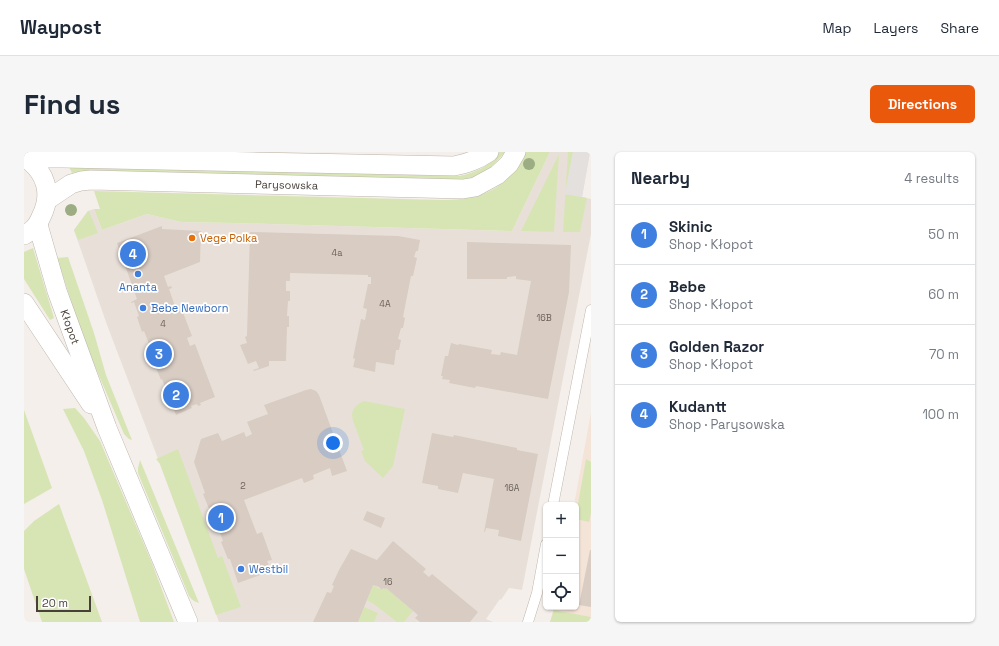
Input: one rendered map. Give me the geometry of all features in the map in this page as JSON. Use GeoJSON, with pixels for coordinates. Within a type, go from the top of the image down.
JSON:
{"type":"FeatureCollection","features":[{"type":"Feature","properties":{"kind":"street","name":"Parysowska"},"geometry":{"type":"LineString","coordinates":[[25,158],[454,166],[467,164],[489,152]]}},
{"type":"Feature","properties":{"kind":"street","name":"Parysowska"},"geometry":{"type":"LineString","coordinates":[[48,200],[71,184],[91,180],[463,189],[475,187],[497,175],[509,164],[516,152]]}},
{"type":"Feature","properties":{"kind":"street"},"geometry":{"type":"LineString","coordinates":[[25,158],[35,166],[43,176],[47,188],[48,200],[44,211],[31,230]]}},
{"type":"Feature","properties":{"kind":"street","name":"Kłopot"},"geometry":{"type":"LineString","coordinates":[[31,230],[57,291],[107,428],[188,622]]}},
{"type":"Feature","properties":{"kind":"street","name":"Kłopot"},"geometry":{"type":"LineString","coordinates":[[24,303],[107,428]]}},
{"type":"Feature","properties":{"kind":"lane"},"geometry":{"type":"LineString","coordinates":[[554,502],[591,310]]}},
{"type":"Feature","properties":{"kind":"lane"},"geometry":{"type":"LineString","coordinates":[[528,622],[537,593],[543,560]]}},
{"type":"Feature","properties":{"kind":"shaded area"},"geometry":{"type":"Polygon","coordinates":[[[550,152],[590,152],[582,197],[591,199],[591,234],[522,590],[509,588],[486,619],[493,622],[219,622],[107,325],[74,230],[88,211],[94,209],[102,230],[147,214],[181,222],[512,231],[550,152]]]}},
{"type":"Feature","properties":{"kind":"shaded area"},"geometry":{"type":"Polygon","coordinates":[[[573,152],[590,152],[582,197],[565,194],[573,152]]]}},
{"type":"Feature","properties":{"kind":"shaded area"},"geometry":{"type":"Polygon","coordinates":[[[591,413],[591,622],[550,622],[553,610],[579,610],[579,502],[575,502],[591,413]]]}},
{"type":"Feature","properties":{"kind":"green space"},"geometry":{"type":"Polygon","coordinates":[[[499,152],[505,152],[492,166],[477,176],[465,180],[81,171],[72,173],[69,167],[459,176],[471,173],[487,165],[499,152]]]}},
{"type":"Feature","properties":{"kind":"green space"},"geometry":{"type":"Polygon","coordinates":[[[526,152],[550,152],[512,231],[181,222],[147,214],[102,230],[94,209],[100,209],[94,191],[442,200],[462,199],[480,195],[498,186],[513,173],[526,152]]]}},
{"type":"Feature","properties":{"kind":"green space"},"geometry":{"type":"Polygon","coordinates":[[[568,152],[573,152],[566,191],[568,152]]]}},
{"type":"Feature","properties":{"kind":"green space"},"geometry":{"type":"Polygon","coordinates":[[[559,154],[554,232],[521,231],[559,154]]]}},
{"type":"Feature","properties":{"kind":"green space"},"geometry":{"type":"Polygon","coordinates":[[[565,194],[587,198],[580,232],[563,232],[565,194]]]}},
{"type":"Feature","properties":{"kind":"green space"},"geometry":{"type":"Polygon","coordinates":[[[88,211],[98,233],[78,240],[74,230],[88,211]]]}},
{"type":"Feature","properties":{"kind":"green space"},"geometry":{"type":"Polygon","coordinates":[[[33,248],[54,318],[50,320],[24,279],[24,252],[33,248]]]}},
{"type":"Feature","properties":{"kind":"green space"},"geometry":{"type":"Polygon","coordinates":[[[68,257],[94,333],[106,375],[132,440],[124,434],[85,343],[57,258],[68,257]]]}},
{"type":"Feature","properties":{"kind":"green space"},"geometry":{"type":"Polygon","coordinates":[[[364,401],[405,409],[393,466],[383,478],[365,461],[361,451],[364,450],[352,417],[355,407],[364,401]]]}},
{"type":"Feature","properties":{"kind":"green space"},"geometry":{"type":"Polygon","coordinates":[[[75,408],[100,441],[152,563],[174,622],[140,622],[102,500],[84,451],[63,409],[75,408]]]}},
{"type":"Feature","properties":{"kind":"green space"},"geometry":{"type":"Polygon","coordinates":[[[24,410],[52,488],[24,504],[24,410]]]}},
{"type":"Feature","properties":{"kind":"green space"},"geometry":{"type":"Polygon","coordinates":[[[178,449],[218,558],[222,556],[241,607],[216,615],[160,464],[156,459],[178,449]]]}},
{"type":"Feature","properties":{"kind":"green space"},"geometry":{"type":"Polygon","coordinates":[[[586,459],[591,462],[591,513],[589,522],[579,520],[578,502],[586,459]]]}},
{"type":"Feature","properties":{"kind":"green space"},"geometry":{"type":"Polygon","coordinates":[[[140,460],[199,603],[194,601],[189,596],[138,473],[140,460]]]}},
{"type":"Feature","properties":{"kind":"green space"},"geometry":{"type":"Polygon","coordinates":[[[59,504],[102,622],[42,622],[24,569],[24,531],[34,521],[59,504]]]}},
{"type":"Feature","properties":{"kind":"green space"},"geometry":{"type":"Polygon","coordinates":[[[373,585],[382,590],[383,588],[386,588],[413,611],[404,622],[397,622],[367,600],[373,585]]]}},
{"type":"Feature","properties":{"kind":"green space"},"geometry":{"type":"Polygon","coordinates":[[[364,607],[378,613],[374,622],[358,622],[364,607]]]}},
{"type":"Feature","properties":{"kind":"green space"},"geometry":{"type":"Polygon","coordinates":[[[554,610],[591,617],[591,622],[550,622],[554,610]]]}},
{"type":"Feature","properties":{"kind":"building"},"geometry":{"type":"Polygon","coordinates":[[[162,226],[162,229],[201,231],[200,262],[164,276],[168,287],[171,286],[172,288],[169,289],[177,312],[182,310],[192,336],[187,338],[190,346],[195,344],[215,397],[200,403],[201,405],[198,406],[197,404],[191,406],[192,408],[176,415],[155,365],[157,364],[144,331],[142,332],[137,317],[139,316],[134,302],[131,303],[137,299],[117,243],[162,226]]]}},
{"type":"Feature","properties":{"kind":"building"},"geometry":{"type":"Polygon","coordinates":[[[250,232],[398,236],[420,240],[418,251],[416,251],[414,257],[417,258],[413,276],[411,276],[403,317],[405,318],[403,328],[401,328],[398,339],[401,340],[399,350],[396,350],[394,365],[376,362],[375,372],[353,367],[355,359],[353,358],[361,319],[365,320],[366,315],[367,309],[363,308],[368,284],[371,284],[371,277],[368,277],[368,275],[290,273],[290,281],[286,281],[286,291],[290,291],[290,301],[288,301],[287,316],[289,316],[289,327],[287,327],[286,361],[269,361],[269,366],[254,371],[253,370],[259,368],[256,361],[248,364],[240,345],[247,343],[245,337],[247,336],[250,232]]]}},
{"type":"Feature","properties":{"kind":"building"},"geometry":{"type":"Polygon","coordinates":[[[467,242],[571,245],[569,292],[548,399],[476,386],[475,388],[449,383],[450,380],[442,379],[443,376],[441,376],[445,356],[448,356],[451,343],[492,350],[491,354],[500,355],[501,352],[517,355],[531,281],[516,279],[516,276],[507,277],[507,279],[467,279],[467,242]]]}},
{"type":"Feature","properties":{"kind":"building"},"geometry":{"type":"Polygon","coordinates":[[[311,389],[316,391],[319,395],[347,471],[332,476],[330,468],[313,475],[314,479],[304,483],[302,478],[244,500],[257,534],[262,532],[272,560],[267,561],[271,571],[238,583],[230,559],[228,559],[221,542],[223,541],[212,511],[210,511],[203,494],[205,493],[194,462],[201,439],[218,433],[222,441],[244,432],[246,437],[252,434],[247,422],[268,414],[264,405],[311,389]]]}},
{"type":"Feature","properties":{"kind":"building"},"geometry":{"type":"Polygon","coordinates":[[[432,433],[453,437],[454,435],[517,448],[517,450],[538,454],[521,541],[498,536],[499,530],[486,528],[484,532],[494,479],[463,473],[458,493],[438,489],[438,486],[422,483],[432,433]]]}},
{"type":"Feature","properties":{"kind":"building"},"geometry":{"type":"Polygon","coordinates":[[[367,511],[385,518],[381,528],[363,520],[367,511]]]}},
{"type":"Feature","properties":{"kind":"building"},"geometry":{"type":"Polygon","coordinates":[[[393,541],[426,569],[423,572],[429,577],[432,574],[478,612],[470,622],[420,622],[415,618],[418,615],[386,588],[383,588],[382,590],[373,585],[358,622],[313,622],[327,592],[331,593],[334,586],[332,585],[351,549],[377,560],[393,541]]]}},
{"type":"Feature","properties":{"kind":"building"},"geometry":{"type":"Polygon","coordinates":[[[590,550],[591,550],[591,607],[579,605],[590,550]]]}},
{"type":"Feature","properties":{"kind":"place","name":"Vege Polka"},"geometry":{"type":"Point","coordinates":[192,238]}},
{"type":"Feature","properties":{"kind":"place","name":"Kudantt"},"geometry":{"type":"Point","coordinates":[133,254]}},
{"type":"Feature","properties":{"kind":"place","name":"Ananta"},"geometry":{"type":"Point","coordinates":[138,274]}},
{"type":"Feature","properties":{"kind":"place","name":"Bebe Newborn"},"geometry":{"type":"Point","coordinates":[143,308]}},
{"type":"Feature","properties":{"kind":"place","name":"Golden Razor"},"geometry":{"type":"Point","coordinates":[159,354]}},
{"type":"Feature","properties":{"kind":"place","name":"Bebe"},"geometry":{"type":"Point","coordinates":[176,395]}},
{"type":"Feature","properties":{"kind":"place","name":"Skinic"},"geometry":{"type":"Point","coordinates":[221,518]}},
{"type":"Feature","properties":{"kind":"place","name":"Westbil"},"geometry":{"type":"Point","coordinates":[241,569]}}]}
